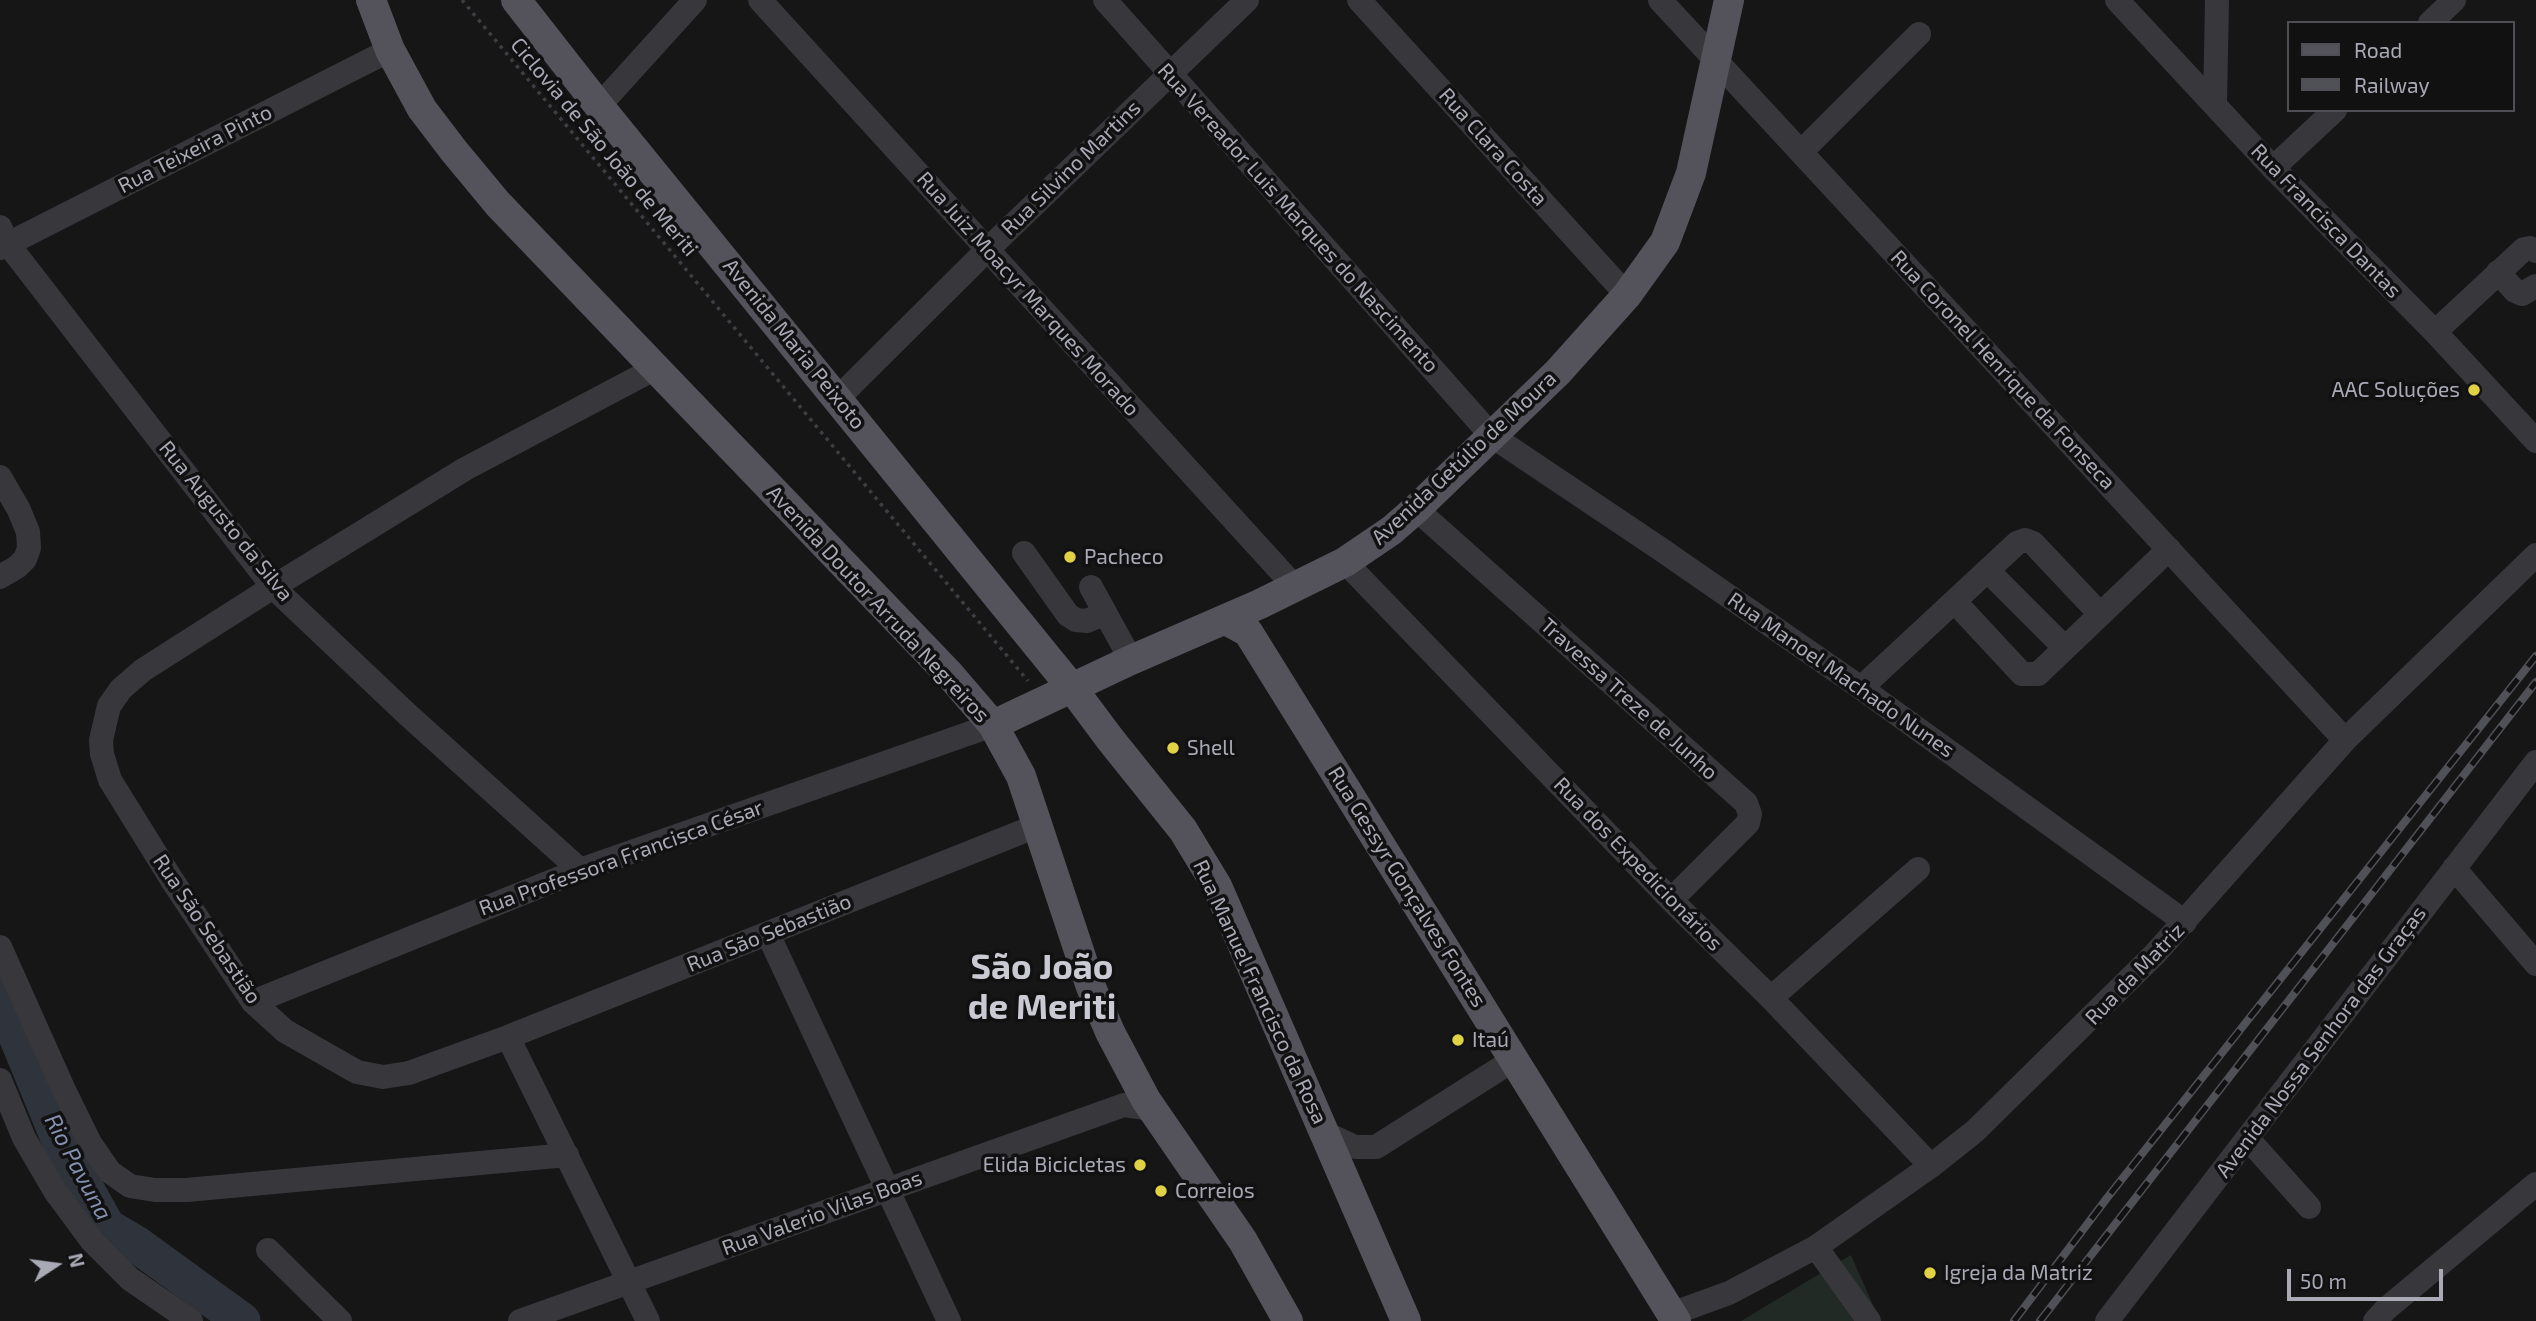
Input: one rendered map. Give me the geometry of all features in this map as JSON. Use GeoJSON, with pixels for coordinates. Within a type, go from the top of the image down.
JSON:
{"type":"FeatureCollection","features":[{"type":"Feature","properties":{"kind":"main road","name":"Avenida Doutor Arruda Negreiros"},"geometry":{"type":"LineString","coordinates":[[371,0],[390,50],[422,109],[498,204],[950,675],[993,725],[1021,776],[1091,987],[1139,1100],[1242,1241],[1288,1321]]}},
{"type":"Feature","properties":{"kind":"main road","name":"Avenida Maria Peixoto"},"geometry":{"type":"LineString","coordinates":[[516,0],[598,106],[1072,688]]}},
{"type":"Feature","properties":{"kind":"main road","name":"Avenida Getúlio de Moura"},"geometry":{"type":"LineString","coordinates":[[993,725],[1131,660],[1243,620],[1345,562],[1392,530],[1416,509],[1558,372],[1627,295],[1665,242],[1691,173],[1729,0]]}},
{"type":"Feature","properties":{"kind":"main road","name":"Rua Gessyr Gonçalves Fontes"},"geometry":{"type":"LineString","coordinates":[[1243,620],[1673,1317]]}},
{"type":"Feature","properties":{"kind":"main road","name":"Rua Manuel Francisco da Rosa"},"geometry":{"type":"LineString","coordinates":[[1072,688],[1183,830],[1217,886],[1406,1321]]}},
{"type":"Feature","properties":{"kind":"street"},"geometry":{"type":"LineString","coordinates":[[598,106],[695,0]]}},
{"type":"Feature","properties":{"kind":"street","name":"Rua Juiz Moacyr Marques Morado"},"geometry":{"type":"LineString","coordinates":[[760,0],[1296,588]]}},
{"type":"Feature","properties":{"kind":"street","name":"Rua Vereador Luis Marques do Nascimento"},"geometry":{"type":"LineString","coordinates":[[1105,0],[1492,436]]}},
{"type":"Feature","properties":{"kind":"street","name":"Rua Silvino Martins"},"geometry":{"type":"LineString","coordinates":[[838,398],[987,250],[1247,0]]}},
{"type":"Feature","properties":{"kind":"street","name":"Rua Clara Costa"},"geometry":{"type":"LineString","coordinates":[[1359,0],[1627,295]]}},
{"type":"Feature","properties":{"kind":"street","name":"Rua Coronel Henrique da Fonseca"},"geometry":{"type":"LineString","coordinates":[[1660,0],[2345,740]]}},
{"type":"Feature","properties":{"kind":"street","name":"Rua Francisca Dantas"},"geometry":{"type":"LineString","coordinates":[[2118,0],[2273,168],[2435,332],[2536,441]]}},
{"type":"Feature","properties":{"kind":"street"},"geometry":{"type":"LineString","coordinates":[[2215,105],[2217,0]]}},
{"type":"Feature","properties":{"kind":"street"},"geometry":{"type":"LineString","coordinates":[[2432,21],[2454,0]]}},
{"type":"Feature","properties":{"kind":"street"},"geometry":{"type":"LineString","coordinates":[[1801,152],[1919,34]]}},
{"type":"Feature","properties":{"kind":"street","name":"Rua Teixeira Pinto"},"geometry":{"type":"LineString","coordinates":[[3,240],[390,50]]}},
{"type":"Feature","properties":{"kind":"street"},"geometry":{"type":"LineString","coordinates":[[2273,168],[2333,112]]}},
{"type":"Feature","properties":{"kind":"street","name":"Rua Augusto da Silva"},"geometry":{"type":"LineString","coordinates":[[3,240],[274,587],[407,714],[580,870]]}},
{"type":"Feature","properties":{"kind":"street"},"geometry":{"type":"LineString","coordinates":[[2435,332],[2524,249],[2536,251]]}},
{"type":"Feature","properties":{"kind":"street"},"geometry":{"type":"LineString","coordinates":[[2498,272],[2515,291],[2522,294],[2536,286]]}},
{"type":"Feature","properties":{"kind":"street","name":"Rua São Sebastião"},"geometry":{"type":"LineString","coordinates":[[656,369],[465,469],[144,670],[121,690],[109,706],[101,740],[110,780],[253,1002],[285,1031],[357,1072],[383,1077],[409,1073],[508,1037],[1039,825]]}},
{"type":"Feature","properties":{"kind":"street","name":"Rua Manoel Machado Nunes"},"geometry":{"type":"LineString","coordinates":[[1492,436],[1861,688],[2185,922]]}},
{"type":"Feature","properties":{"kind":"street"},"geometry":{"type":"LineString","coordinates":[[0,477],[28,532],[29,548],[25,559],[17,568],[0,577]]}},
{"type":"Feature","properties":{"kind":"street","name":"Travessa Treze de Junho"},"geometry":{"type":"LineString","coordinates":[[1416,509],[1746,803],[1748,823],[1671,900]]}},
{"type":"Feature","properties":{"kind":"street"},"geometry":{"type":"LineString","coordinates":[[1861,688],[2017,543],[2025,540],[2033,543],[2100,614]]}},
{"type":"Feature","properties":{"kind":"street"},"geometry":{"type":"LineString","coordinates":[[1955,601],[2022,674],[2031,676],[2038,674],[2169,549]]}},
{"type":"Feature","properties":{"kind":"street"},"geometry":{"type":"LineString","coordinates":[[1024,553],[1068,615],[1076,620],[1087,621],[1105,613]]}},
{"type":"Feature","properties":{"kind":"street","name":"Rua da Matriz"},"geometry":{"type":"LineString","coordinates":[[1673,1317],[1729,1293],[1816,1247],[1931,1166],[1975,1131],[2185,922],[2345,740],[2536,555]]}},
{"type":"Feature","properties":{"kind":"street","name":"Rua dos Expedicionários"},"geometry":{"type":"LineString","coordinates":[[1345,562],[1671,900],[1771,998],[1931,1166]]}},
{"type":"Feature","properties":{"kind":"street"},"geometry":{"type":"LineString","coordinates":[[1988,571],[2065,648]]}},
{"type":"Feature","properties":{"kind":"street"},"geometry":{"type":"LineString","coordinates":[[1091,587],[1131,660]]}},
{"type":"Feature","properties":{"kind":"street","name":"Rua Professora Francisca César"},"geometry":{"type":"LineString","coordinates":[[253,1002],[580,870],[993,725]]}},
{"type":"Feature","properties":{"kind":"street","name":"Avenida Nossa Senhora das Graças"},"geometry":{"type":"LineString","coordinates":[[2107,1321],[2536,762]]}},
{"type":"Feature","properties":{"kind":"street"},"geometry":{"type":"LineString","coordinates":[[2454,868],[2536,964]]}},
{"type":"Feature","properties":{"kind":"street"},"geometry":{"type":"LineString","coordinates":[[1771,998],[1918,869]]}},
{"type":"Feature","properties":{"kind":"street"},"geometry":{"type":"LineString","coordinates":[[768,934],[949,1321]]}},
{"type":"Feature","properties":{"kind":"street"},"geometry":{"type":"LineString","coordinates":[[0,947],[90,1143],[110,1172],[130,1186],[155,1191],[187,1190],[567,1155]]}},
{"type":"Feature","properties":{"kind":"street"},"geometry":{"type":"LineString","coordinates":[[508,1037],[648,1321]]}},
{"type":"Feature","properties":{"kind":"street"},"geometry":{"type":"LineString","coordinates":[[1325,1133],[1354,1147],[1376,1147],[1514,1059]]}},
{"type":"Feature","properties":{"kind":"street"},"geometry":{"type":"LineString","coordinates":[[0,1080],[24,1138],[55,1191],[92,1241],[130,1279],[191,1321]]}},
{"type":"Feature","properties":{"kind":"street","name":"Rua Valerio Vilas Boas"},"geometry":{"type":"LineString","coordinates":[[520,1321],[630,1284],[885,1189],[1139,1100]]}},
{"type":"Feature","properties":{"kind":"street"},"geometry":{"type":"LineString","coordinates":[[2248,1139],[2309,1207]]}},
{"type":"Feature","properties":{"kind":"street"},"geometry":{"type":"LineString","coordinates":[[2386,1317],[2536,1184]]}},
{"type":"Feature","properties":{"kind":"street"},"geometry":{"type":"LineString","coordinates":[[1816,1247],[1869,1321]]}},
{"type":"Feature","properties":{"kind":"street"},"geometry":{"type":"LineString","coordinates":[[268,1250],[340,1321]]}},
{"type":"Feature","properties":{"kind":"path","name":"Ciclovia de São João de Meriti"},"geometry":{"type":"LineString","coordinates":[[462,0],[1045,702]]}},
{"type":"Feature","properties":{"kind":"shaded area"},"geometry":{"type":"Polygon","coordinates":[[[1851,1255],[1880,1321],[1741,1321],[1851,1255]]]}},
{"type":"Feature","properties":{"kind":"waterway","name":"Rio Pavuna"},"geometry":{"type":"LineString","coordinates":[[0,995],[63,1148],[107,1227],[136,1244],[242,1321]]}},
{"type":"Feature","properties":{"kind":"railway"},"geometry":{"type":"LineString","coordinates":[[2014,1321],[2107,1198],[2536,656]]}},
{"type":"Feature","properties":{"kind":"railway"},"geometry":{"type":"LineString","coordinates":[[2040,1321],[2536,682]]}},
{"type":"Feature","properties":{"kind":"place","name":"AAC Soluções"},"geometry":{"type":"Point","coordinates":[2474,390]}},
{"type":"Feature","properties":{"kind":"place","name":"Pacheco"},"geometry":{"type":"Point","coordinates":[1070,557]}},
{"type":"Feature","properties":{"kind":"place","name":"Shell"},"geometry":{"type":"Point","coordinates":[1173,748]}},
{"type":"Feature","properties":{"kind":"place","name":"Itaú"},"geometry":{"type":"Point","coordinates":[1458,1040]}},
{"type":"Feature","properties":{"kind":"place","name":"Elida Bicicletas"},"geometry":{"type":"Point","coordinates":[1140,1165]}},
{"type":"Feature","properties":{"kind":"place","name":"Correios"},"geometry":{"type":"Point","coordinates":[1161,1191]}},
{"type":"Feature","properties":{"kind":"place","name":"Igreja da Matriz"},"geometry":{"type":"Point","coordinates":[1930,1273]}},
{"type":"Feature","properties":{"kind":"district","name":"São João de Meriti"},"geometry":{"type":"Point","coordinates":[1042,987]}}]}
